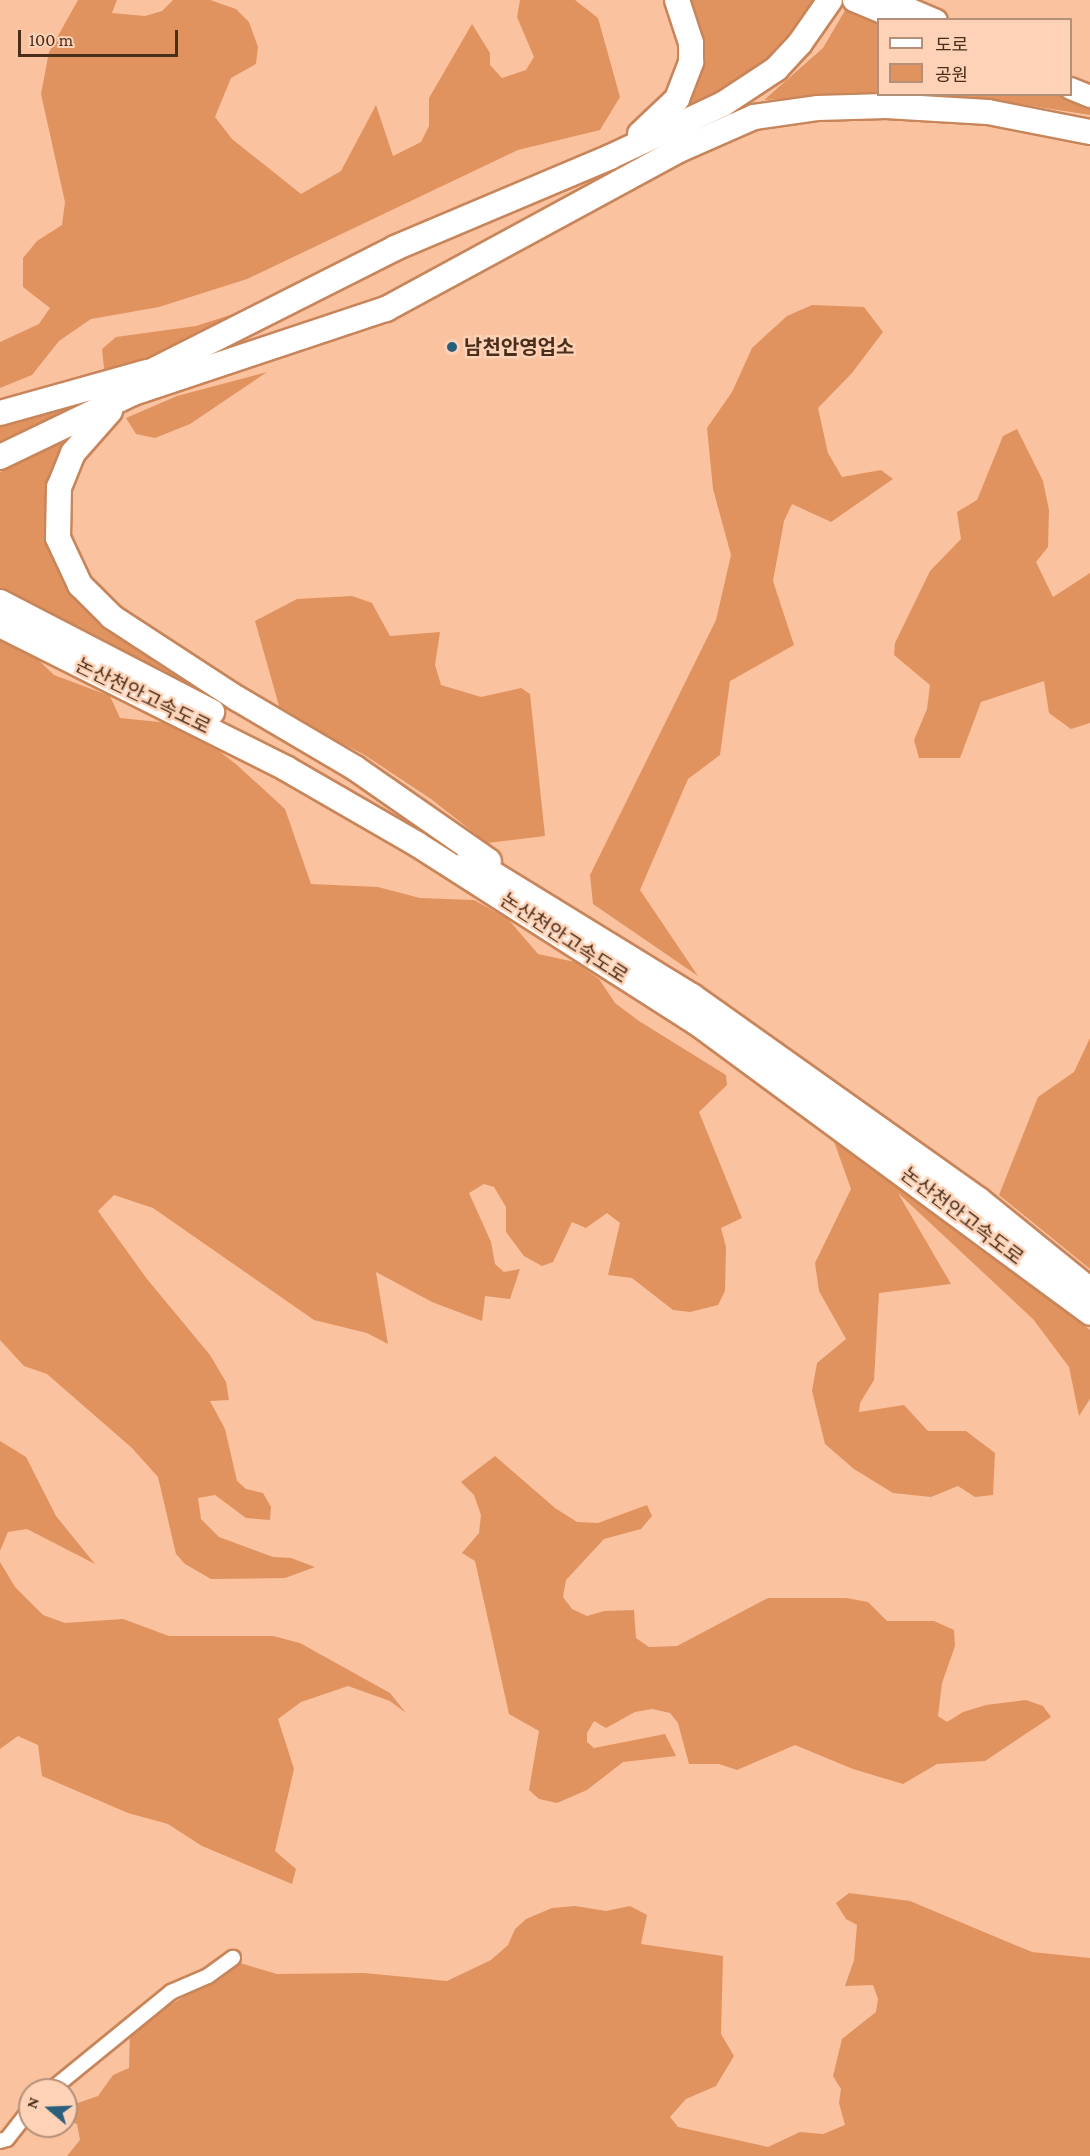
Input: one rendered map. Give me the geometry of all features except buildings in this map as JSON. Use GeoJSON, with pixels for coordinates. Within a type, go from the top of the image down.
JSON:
{"type":"FeatureCollection","features":[{"type":"Feature","properties":{"kind":"highway"},"geometry":{"type":"LineString","coordinates":[[610,157],[666,113],[677,99],[691,62],[692,43],[677,0]]}},
{"type":"Feature","properties":{"kind":"highway"},"geometry":{"type":"LineString","coordinates":[[0,444],[158,368],[395,248],[610,157],[723,104],[776,69],[832,8]]}},
{"type":"Feature","properties":{"kind":"highway"},"geometry":{"type":"LineString","coordinates":[[679,150],[762,93],[818,42],[832,8]]}},
{"type":"Feature","properties":{"kind":"highway"},"geometry":{"type":"LineString","coordinates":[[0,457],[133,393],[386,309],[679,150],[754,117],[818,108],[886,106],[988,112],[1090,132]]}},
{"type":"Feature","properties":{"kind":"highway"},"geometry":{"type":"LineString","coordinates":[[0,413],[63,398],[158,368]]}},
{"type":"Feature","properties":{"kind":"highway"},"geometry":{"type":"LineString","coordinates":[[133,393],[84,438],[59,487],[58,538],[80,585],[112,617],[393,793],[564,915]]}},
{"type":"Feature","properties":{"kind":"highway","name":"논산천안고속도로"},"geometry":{"type":"LineString","coordinates":[[0,602],[301,760],[564,915],[692,996],[950,1179],[1090,1290]]}},
{"type":"Feature","properties":{"kind":"highway","name":"논산천안고속도로"},"geometry":{"type":"LineString","coordinates":[[0,625],[245,747],[417,844],[697,1023],[1090,1312]]}},
{"type":"Feature","properties":{"kind":"main road"},"geometry":{"type":"LineString","coordinates":[[853,0],[896,18]]}},
{"type":"Feature","properties":{"kind":"main road"},"geometry":{"type":"LineString","coordinates":[[889,0],[931,18]]}},
{"type":"Feature","properties":{"kind":"main road"},"geometry":{"type":"LineString","coordinates":[[1072,73],[1090,81]]}},
{"type":"Feature","properties":{"kind":"main road"},"geometry":{"type":"LineString","coordinates":[[1072,88],[1090,96]]}},
{"type":"Feature","properties":{"kind":"street"},"geometry":{"type":"LineString","coordinates":[[66,2078],[171,1992],[208,1976],[233,1958]]}},
{"type":"Feature","properties":{"kind":"street"},"geometry":{"type":"LineString","coordinates":[[0,2141],[7,2139],[18,2125]]}},
{"type":"Feature","properties":{"kind":"green space"},"geometry":{"type":"Polygon","coordinates":[[[78,0],[117,0],[112,13],[145,16],[162,11],[173,0],[210,0],[236,9],[249,22],[258,47],[256,64],[231,78],[215,117],[232,139],[301,194],[341,171],[376,105],[393,156],[421,142],[429,126],[429,98],[472,24],[490,53],[490,65],[502,78],[526,70],[534,57],[517,17],[520,0],[575,0],[598,18],[620,97],[600,130],[518,150],[247,279],[159,307],[91,319],[59,341],[32,375],[0,388],[0,342],[39,324],[50,308],[23,287],[23,258],[37,241],[62,225],[65,202],[41,94],[49,52],[78,0]]]}},
{"type":"Feature","properties":{"kind":"green space"},"geometry":{"type":"Polygon","coordinates":[[[681,0],[821,0],[751,79],[673,117],[684,97],[681,0]]]}},
{"type":"Feature","properties":{"kind":"green space"},"geometry":{"type":"Polygon","coordinates":[[[847,7],[877,20],[877,93],[764,100],[823,48],[847,7]]]}},
{"type":"Feature","properties":{"kind":"green space"},"geometry":{"type":"Polygon","coordinates":[[[944,96],[1067,96],[1090,105],[1090,115],[975,97],[944,96]]]}},
{"type":"Feature","properties":{"kind":"green space"},"geometry":{"type":"Polygon","coordinates":[[[812,305],[864,307],[883,332],[852,373],[818,408],[828,453],[842,477],[881,470],[893,479],[831,522],[792,504],[784,521],[773,581],[794,645],[730,681],[720,755],[688,779],[640,890],[698,976],[593,904],[590,875],[716,620],[731,555],[713,489],[707,428],[732,392],[752,348],[787,316],[812,305]]]}},
{"type":"Feature","properties":{"kind":"green space"},"geometry":{"type":"Polygon","coordinates":[[[252,308],[207,337],[105,378],[102,349],[116,337],[196,326],[252,308]]]}},
{"type":"Feature","properties":{"kind":"green space"},"geometry":{"type":"Polygon","coordinates":[[[267,372],[190,424],[155,438],[136,434],[126,418],[177,396],[267,372]]]}},
{"type":"Feature","properties":{"kind":"green space"},"geometry":{"type":"Polygon","coordinates":[[[76,405],[0,442],[0,421],[76,405]]]}},
{"type":"Feature","properties":{"kind":"green space"},"geometry":{"type":"Polygon","coordinates":[[[89,426],[65,455],[71,583],[326,760],[0,591],[0,472],[89,426]]]}},
{"type":"Feature","properties":{"kind":"green space"},"geometry":{"type":"Polygon","coordinates":[[[1017,429],[1043,481],[1049,510],[1048,547],[1036,562],[1053,597],[1090,573],[1090,723],[1071,729],[1049,713],[1044,681],[981,702],[960,758],[919,758],[914,740],[927,709],[930,685],[894,655],[895,643],[930,571],[961,539],[957,512],[977,500],[1003,436],[1017,429]]]}},
{"type":"Feature","properties":{"kind":"green space"},"geometry":{"type":"Polygon","coordinates":[[[352,596],[372,603],[390,636],[440,632],[435,665],[441,685],[481,697],[521,688],[530,694],[545,836],[487,843],[431,799],[363,754],[281,713],[255,621],[297,599],[352,596]]]}},
{"type":"Feature","properties":{"kind":"green space"},"geometry":{"type":"Polygon","coordinates":[[[0,636],[27,649],[54,675],[110,696],[120,718],[169,723],[205,740],[237,765],[285,809],[311,884],[378,887],[420,898],[474,900],[508,919],[538,954],[575,962],[599,979],[615,1003],[639,1021],[726,1075],[727,1085],[699,1112],[742,1218],[721,1228],[726,1247],[725,1291],[718,1305],[690,1312],[673,1310],[632,1278],[608,1275],[620,1223],[607,1213],[586,1228],[572,1222],[553,1262],[542,1266],[524,1256],[506,1232],[506,1207],[494,1187],[484,1184],[469,1193],[491,1242],[495,1264],[504,1272],[520,1269],[510,1299],[485,1296],[482,1321],[432,1302],[376,1272],[388,1344],[367,1333],[314,1320],[153,1208],[114,1195],[98,1211],[147,1279],[210,1355],[226,1382],[229,1400],[210,1401],[225,1429],[237,1481],[246,1489],[263,1493],[271,1507],[270,1520],[246,1518],[215,1495],[198,1498],[201,1519],[219,1537],[273,1557],[291,1558],[315,1567],[285,1578],[211,1579],[185,1564],[176,1554],[158,1477],[132,1448],[47,1374],[24,1366],[0,1340],[0,636]]]}},
{"type":"Feature","properties":{"kind":"green space"},"geometry":{"type":"Polygon","coordinates":[[[1090,1038],[1090,1269],[999,1195],[1038,1097],[1074,1072],[1090,1038]]]}},
{"type":"Feature","properties":{"kind":"green space"},"geometry":{"type":"Polygon","coordinates":[[[831,1133],[925,1201],[1090,1330],[1090,1399],[1079,1416],[1069,1367],[1033,1319],[898,1193],[951,1284],[879,1293],[874,1380],[860,1403],[859,1412],[904,1405],[928,1431],[966,1431],[995,1453],[993,1495],[975,1497],[958,1486],[931,1497],[893,1493],[854,1469],[825,1444],[812,1391],[817,1363],[846,1339],[819,1291],[815,1263],[851,1189],[831,1133]]]}},
{"type":"Feature","properties":{"kind":"green space"},"geometry":{"type":"Polygon","coordinates":[[[0,1441],[26,1457],[56,1516],[95,1564],[27,1529],[8,1532],[0,1551],[0,1441]]]}},
{"type":"Feature","properties":{"kind":"green space"},"geometry":{"type":"Polygon","coordinates":[[[495,1456],[555,1508],[577,1522],[598,1523],[647,1505],[652,1516],[641,1529],[604,1539],[566,1580],[563,1597],[572,1609],[587,1616],[604,1611],[634,1610],[636,1638],[649,1647],[677,1646],[768,1598],[846,1598],[868,1602],[887,1621],[934,1621],[954,1630],[955,1646],[942,1683],[938,1716],[947,1722],[963,1712],[986,1705],[1026,1700],[1043,1706],[1051,1717],[985,1761],[937,1764],[903,1784],[853,1769],[795,1745],[737,1770],[719,1764],[689,1764],[678,1723],[670,1713],[652,1709],[635,1712],[606,1728],[594,1721],[587,1733],[587,1742],[594,1748],[665,1734],[676,1756],[623,1762],[587,1790],[557,1803],[539,1799],[529,1790],[539,1731],[509,1714],[475,1561],[462,1553],[479,1533],[481,1515],[474,1495],[461,1482],[495,1456]]]}},
{"type":"Feature","properties":{"kind":"green space"},"geometry":{"type":"Polygon","coordinates":[[[0,1562],[15,1587],[43,1615],[65,1623],[123,1619],[169,1636],[273,1636],[300,1643],[390,1693],[406,1713],[390,1701],[348,1686],[301,1702],[278,1719],[294,1769],[275,1851],[296,1869],[292,1884],[202,1846],[168,1824],[128,1813],[42,1776],[38,1745],[18,1736],[0,1749],[0,1562]]]}},
{"type":"Feature","properties":{"kind":"green space"},"geometry":{"type":"Polygon","coordinates":[[[849,1893],[910,1901],[1032,1952],[1090,1958],[1090,2156],[67,2156],[80,2140],[78,2103],[98,2096],[113,2075],[129,2068],[130,2029],[240,1963],[277,1974],[364,1973],[447,1981],[491,1960],[508,1945],[515,1929],[526,1919],[552,1908],[575,1906],[606,1911],[630,1906],[647,1915],[641,1944],[723,1956],[721,2034],[734,2056],[716,2086],[686,2099],[670,2117],[678,2127],[768,2147],[800,2132],[823,2134],[845,2125],[839,2103],[841,2089],[833,2076],[842,2039],[876,2012],[878,1999],[873,1985],[845,1986],[854,1960],[857,1925],[846,1919],[836,1903],[849,1893]]]}},
{"type":"Feature","properties":{"kind":"place","name":"남천안영업소"},"geometry":{"type":"Point","coordinates":[452,347]}}]}
